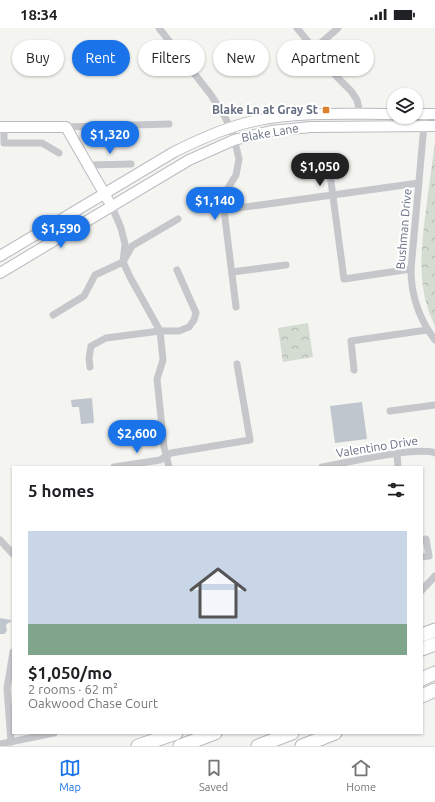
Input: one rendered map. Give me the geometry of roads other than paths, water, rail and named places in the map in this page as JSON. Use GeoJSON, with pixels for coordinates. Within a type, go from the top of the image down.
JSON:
{"type":"FeatureCollection","features":[{"type":"Feature","properties":{"kind":"highway"},"geometry":{"type":"LineString","coordinates":[[423,636],[435,630]]}},
{"type":"Feature","properties":{"kind":"highway"},"geometry":{"type":"LineString","coordinates":[[423,649],[435,644]]}},
{"type":"Feature","properties":{"kind":"highway"},"geometry":{"type":"LineString","coordinates":[[423,679],[435,673]]}},
{"type":"Feature","properties":{"kind":"highway"},"geometry":{"type":"LineString","coordinates":[[423,696],[435,690]]}},
{"type":"Feature","properties":{"kind":"highway"},"geometry":{"type":"LineString","coordinates":[[138,746],[173,734]]}},
{"type":"Feature","properties":{"kind":"highway"},"geometry":{"type":"LineString","coordinates":[[180,746],[211,734]]}},
{"type":"Feature","properties":{"kind":"highway"},"geometry":{"type":"LineString","coordinates":[[258,746],[289,734]]}},
{"type":"Feature","properties":{"kind":"highway"},"geometry":{"type":"LineString","coordinates":[[302,746],[332,734]]}},
{"type":"Feature","properties":{"kind":"main road","name":"Blake Lane"},"geometry":{"type":"LineString","coordinates":[[0,273],[112,207],[252,121],[288,116],[387,114]]}},
{"type":"Feature","properties":{"kind":"main road","name":"Blake Lane"},"geometry":{"type":"LineString","coordinates":[[0,256],[174,152],[200,139],[232,134],[311,127],[435,126]]}},
{"type":"Feature","properties":{"kind":"main road"},"geometry":{"type":"LineString","coordinates":[[2,127],[66,127],[112,207]]}},
{"type":"Feature","properties":{"kind":"street"},"geometry":{"type":"LineString","coordinates":[[159,28],[211,95],[224,115],[232,134],[239,159],[236,175],[228,188],[224,210],[236,307]]}},
{"type":"Feature","properties":{"kind":"street"},"geometry":{"type":"LineString","coordinates":[[297,28],[307,40]]}},
{"type":"Feature","properties":{"kind":"street"},"geometry":{"type":"LineString","coordinates":[[324,40],[338,28]]}},
{"type":"Feature","properties":{"kind":"street"},"geometry":{"type":"LineString","coordinates":[[336,76],[354,95],[359,106],[360,114]]}},
{"type":"Feature","properties":{"kind":"street","name":"Bushman Drive"},"geometry":{"type":"LineString","coordinates":[[425,114],[411,283],[413,296],[419,314],[427,330],[435,340]]}},
{"type":"Feature","properties":{"kind":"street"},"geometry":{"type":"LineString","coordinates":[[66,127],[169,124]]}},
{"type":"Feature","properties":{"kind":"street"},"geometry":{"type":"LineString","coordinates":[[2,127],[4,143],[42,144],[59,153]]}},
{"type":"Feature","properties":{"kind":"street"},"geometry":{"type":"LineString","coordinates":[[88,165],[131,164]]}},
{"type":"Feature","properties":{"kind":"street"},"geometry":{"type":"LineString","coordinates":[[329,167],[334,195],[344,279],[411,269]]}},
{"type":"Feature","properties":{"kind":"street"},"geometry":{"type":"LineString","coordinates":[[224,210],[419,183]]}},
{"type":"Feature","properties":{"kind":"street"},"geometry":{"type":"LineString","coordinates":[[112,207],[121,228],[125,244],[123,262],[160,331],[163,360],[157,379],[164,447],[169,466]]}},
{"type":"Feature","properties":{"kind":"street"},"geometry":{"type":"LineString","coordinates":[[53,315],[84,296],[95,276],[123,262],[132,246],[178,218]]}},
{"type":"Feature","properties":{"kind":"street"},"geometry":{"type":"LineString","coordinates":[[232,272],[286,265]]}},
{"type":"Feature","properties":{"kind":"street"},"geometry":{"type":"LineString","coordinates":[[90,367],[89,358],[91,346],[106,338],[160,331],[179,331],[189,327],[194,320],[196,313],[177,270]]}},
{"type":"Feature","properties":{"kind":"street"},"geometry":{"type":"LineString","coordinates":[[354,370],[351,341],[427,330]]}},
{"type":"Feature","properties":{"kind":"street"},"geometry":{"type":"LineString","coordinates":[[121,466],[160,460],[171,453],[250,440],[237,364]]}},
{"type":"Feature","properties":{"kind":"street"},"geometry":{"type":"LineString","coordinates":[[390,411],[435,405]]}},
{"type":"Feature","properties":{"kind":"street","name":"Valentino Drive"},"geometry":{"type":"LineString","coordinates":[[328,466],[397,454],[428,451],[435,453]]}},
{"type":"Feature","properties":{"kind":"street"},"geometry":{"type":"LineString","coordinates":[[397,454],[398,466]]}},
{"type":"Feature","properties":{"kind":"street"},"geometry":{"type":"LineString","coordinates":[[423,540],[426,539],[429,556],[423,557]]}},
{"type":"Feature","properties":{"kind":"street"},"geometry":{"type":"LineString","coordinates":[[0,540],[12,553]]}},
{"type":"Feature","properties":{"kind":"street"},"geometry":{"type":"LineString","coordinates":[[423,589],[435,576]]}},
{"type":"Feature","properties":{"kind":"street"},"geometry":{"type":"LineString","coordinates":[[11,742],[3,688],[12,656]]}},
{"type":"Feature","properties":{"kind":"street"},"geometry":{"type":"LineString","coordinates":[[0,744],[49,734]]}},
{"type":"Feature","properties":{"kind":"place","name":"Blake Ln at Gray St"},"geometry":{"type":"Point","coordinates":[326,110]}}]}
